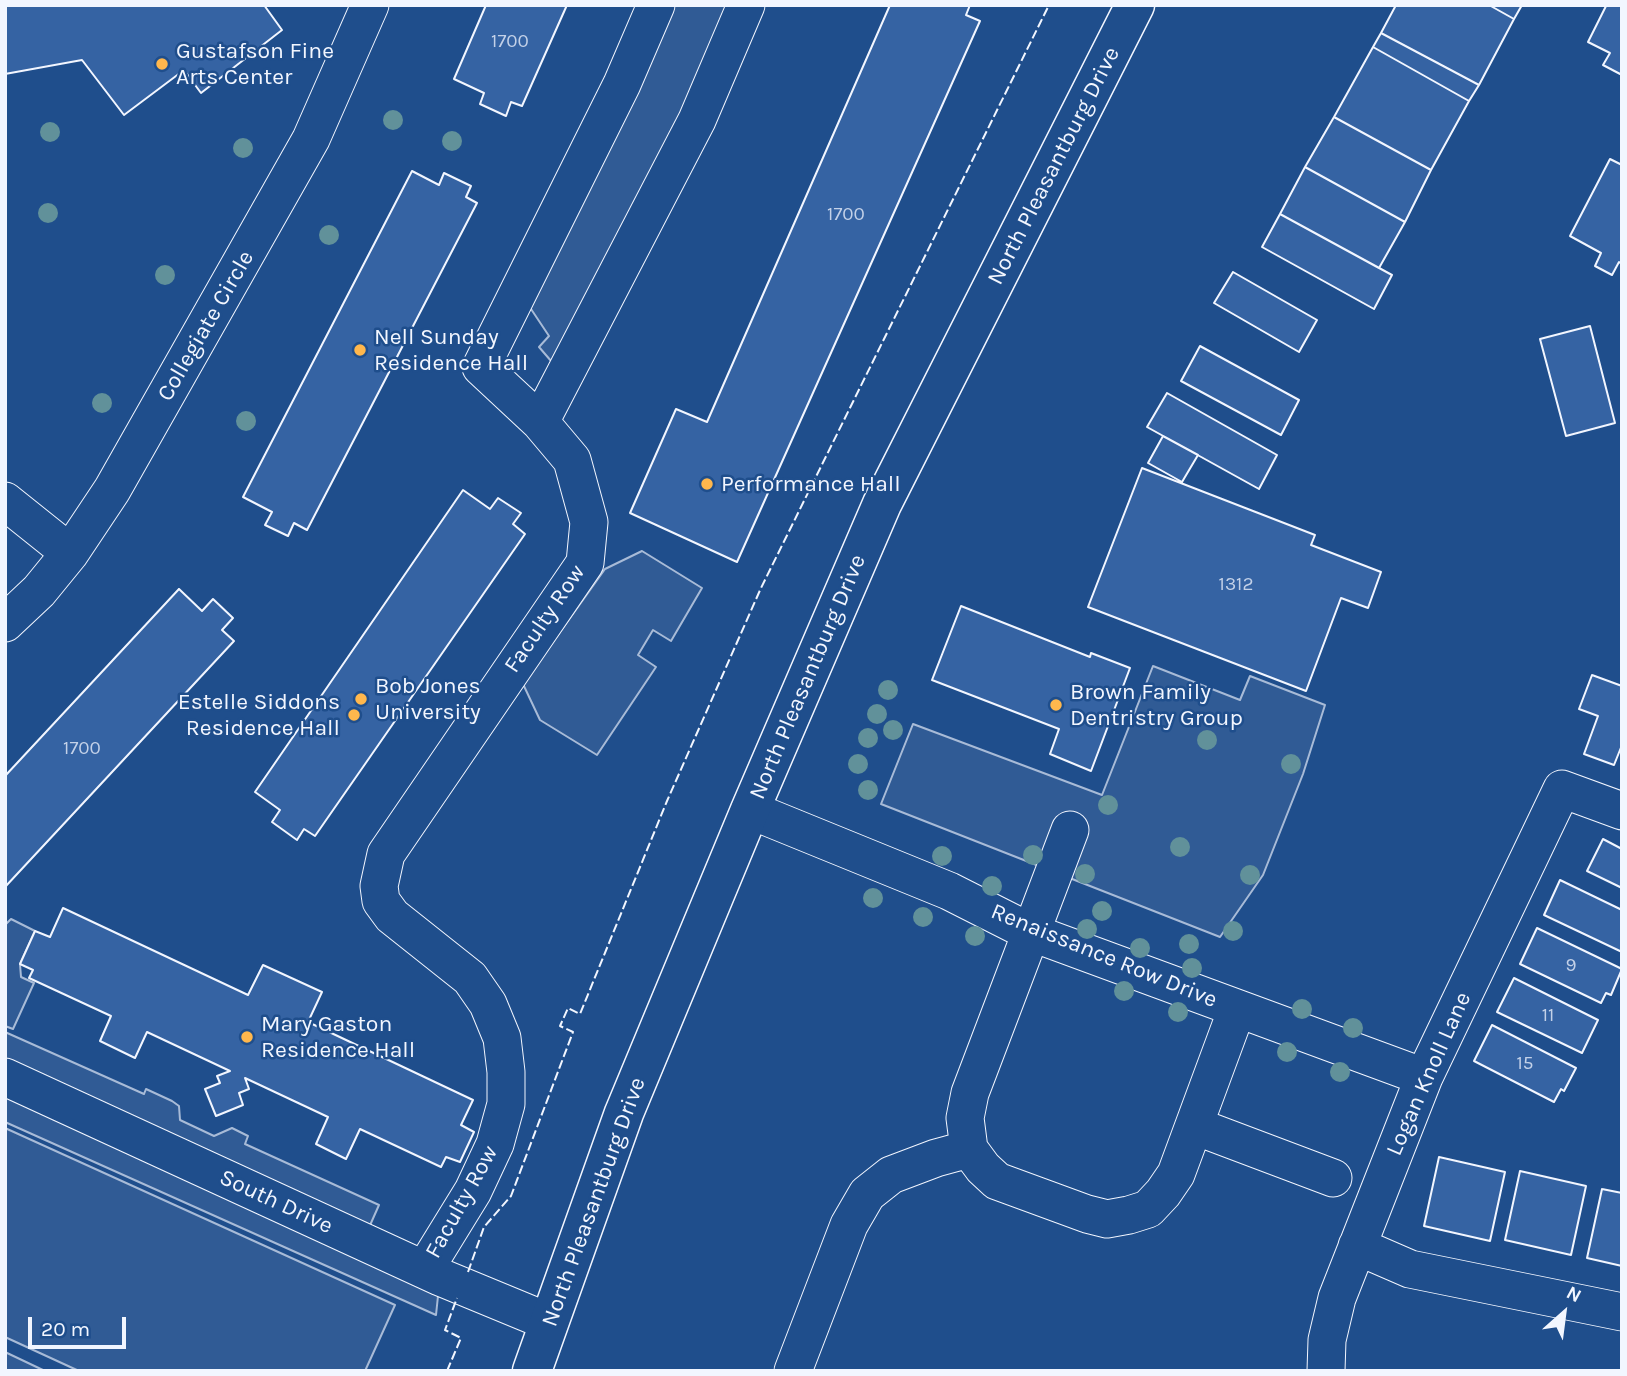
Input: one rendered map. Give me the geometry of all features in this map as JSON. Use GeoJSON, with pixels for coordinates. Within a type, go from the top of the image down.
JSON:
{"type":"FeatureCollection","features":[{"type":"Feature","properties":{"kind":"main road","name":"North Pleasantburg Drive"},"geometry":{"type":"LineString","coordinates":[[532,1371],[624,1113],[750,810],[882,504],[1135,5]]}},
{"type":"Feature","properties":{"kind":"street","name":"Collegiate Circle"},"geometry":{"type":"LineString","coordinates":[[5,623],[38,591],[69,553],[112,490],[305,150],[370,5]]}},
{"type":"Feature","properties":{"kind":"street","name":"Faculty Row"},"geometry":{"type":"LineString","coordinates":[[425,1269],[473,1191],[495,1144],[506,1104],[502,1038],[488,1004],[470,978],[392,916],[381,901],[379,886],[386,854],[585,563],[589,522],[572,460],[540,422],[481,367],[622,84],[656,5]]}},
{"type":"Feature","properties":{"kind":"street"},"geometry":{"type":"LineString","coordinates":[[540,422],[697,120],[746,5]]}},
{"type":"Feature","properties":{"kind":"street"},"geometry":{"type":"LineString","coordinates":[[5,501],[69,553]]}},
{"type":"Feature","properties":{"kind":"street","name":"Logan Knoll Lane"},"geometry":{"type":"LineString","coordinates":[[1326,1371],[1327,1340],[1337,1298],[1423,1077],[1562,789],[1622,811]]}},
{"type":"Feature","properties":{"kind":"street","name":"Renaissance Row Drive"},"geometry":{"type":"LineString","coordinates":[[750,810],[949,891],[1030,932],[1423,1077]]}},
{"type":"Feature","properties":{"kind":"street"},"geometry":{"type":"LineString","coordinates":[[1070,830],[970,1093],[965,1118],[969,1149],[983,1168],[997,1181],[1087,1214],[1107,1219],[1129,1216],[1147,1209],[1163,1193],[1175,1174],[1237,1009]]}},
{"type":"Feature","properties":{"kind":"street","name":"South Drive"},"geometry":{"type":"LineString","coordinates":[[5,1077],[425,1269],[549,1322]]}},
{"type":"Feature","properties":{"kind":"street"},"geometry":{"type":"LineString","coordinates":[[1195,1126],[1333,1178]]}},
{"type":"Feature","properties":{"kind":"street"},"geometry":{"type":"LineString","coordinates":[[793,1371],[849,1225],[867,1194],[891,1175],[969,1149]]}},
{"type":"Feature","properties":{"kind":"street"},"geometry":{"type":"LineString","coordinates":[[1357,1246],[1410,1269],[1622,1312]]}},
{"type":"Feature","properties":{"kind":"shaded area"},"geometry":{"type":"Polygon","coordinates":[[[656,5],[746,5],[564,376],[539,347],[549,336],[519,291],[656,5]]]}},
{"type":"Feature","properties":{"kind":"shaded area"},"geometry":{"type":"Polygon","coordinates":[[[642,551],[702,588],[671,641],[653,630],[638,655],[656,667],[597,755],[540,720],[523,684],[605,569],[642,551]]]}},
{"type":"Feature","properties":{"kind":"shaded area"},"geometry":{"type":"Polygon","coordinates":[[[1153,666],[1240,700],[1250,676],[1325,705],[1303,774],[1263,875],[1220,937],[881,804],[913,724],[1102,795],[1153,666]]]}},
{"type":"Feature","properties":{"kind":"shaded area"},"geometry":{"type":"Polygon","coordinates":[[[11,919],[35,931],[20,964],[21,977],[34,983],[13,1029],[5,1026],[5,925],[11,919]]]}},
{"type":"Feature","properties":{"kind":"shaded area"},"geometry":{"type":"Polygon","coordinates":[[[5,1032],[144,1094],[146,1089],[172,1101],[179,1106],[180,1120],[214,1136],[232,1128],[248,1136],[245,1144],[379,1205],[363,1241],[440,1277],[436,1315],[5,1122],[5,1032]]]}},
{"type":"Feature","properties":{"kind":"shaded area"},"geometry":{"type":"Polygon","coordinates":[[[5,1128],[395,1305],[365,1371],[79,1371],[5,1337],[5,1128]]]}},
{"type":"Feature","properties":{"kind":"shaded area"},"geometry":{"type":"Polygon","coordinates":[[[5,1352],[45,1371],[5,1371],[5,1352]]]}},
{"type":"Feature","properties":{"kind":"building","name":"Gustafson Fine Arts Center"},"geometry":{"type":"Polygon","coordinates":[[[5,5],[264,5],[282,30],[201,93],[184,70],[124,115],[82,60],[5,74],[5,5]]]}},
{"type":"Feature","properties":{"kind":"building"},"geometry":{"type":"Polygon","coordinates":[[[486,5],[567,5],[522,106],[511,102],[506,116],[480,104],[484,93],[454,79],[486,5]]]}},
{"type":"Feature","properties":{"kind":"building"},"geometry":{"type":"Polygon","coordinates":[[[890,5],[970,5],[966,15],[980,21],[737,562],[630,513],[676,409],[707,422],[890,5]]]}},
{"type":"Feature","properties":{"kind":"building"},"geometry":{"type":"Polygon","coordinates":[[[1396,5],[1489,5],[1514,19],[1479,85],[1381,33],[1396,5]]]}},
{"type":"Feature","properties":{"kind":"building"},"geometry":{"type":"Polygon","coordinates":[[[1489,5],[1522,5],[1514,19],[1489,5]]]}},
{"type":"Feature","properties":{"kind":"building"},"geometry":{"type":"Polygon","coordinates":[[[1622,5],[1622,75],[1603,65],[1610,53],[1588,42],[1606,6],[1622,5]]]}},
{"type":"Feature","properties":{"kind":"building"},"geometry":{"type":"Polygon","coordinates":[[[1381,33],[1479,85],[1469,101],[1373,47],[1381,33]]]}},
{"type":"Feature","properties":{"kind":"building"},"geometry":{"type":"Polygon","coordinates":[[[1373,47],[1469,101],[1431,170],[1334,117],[1373,47]]]}},
{"type":"Feature","properties":{"kind":"building"},"geometry":{"type":"Polygon","coordinates":[[[1334,117],[1431,170],[1405,222],[1305,167],[1334,117]]]}},
{"type":"Feature","properties":{"kind":"building"},"geometry":{"type":"Polygon","coordinates":[[[1610,159],[1622,165],[1622,264],[1619,262],[1612,275],[1595,266],[1601,253],[1570,236],[1610,159]]]}},
{"type":"Feature","properties":{"kind":"building"},"geometry":{"type":"Polygon","coordinates":[[[1305,167],[1405,222],[1379,268],[1280,214],[1305,167]]]}},
{"type":"Feature","properties":{"kind":"building","name":"Nell Sunday Residence Hall"},"geometry":{"type":"Polygon","coordinates":[[[412,171],[439,185],[444,173],[471,186],[466,197],[477,203],[307,530],[294,523],[288,536],[265,525],[272,512],[243,497],[412,171]]]}},
{"type":"Feature","properties":{"kind":"building"},"geometry":{"type":"Polygon","coordinates":[[[1280,214],[1392,275],[1374,309],[1262,247],[1280,214]]]}},
{"type":"Feature","properties":{"kind":"building"},"geometry":{"type":"Polygon","coordinates":[[[1233,272],[1317,320],[1299,352],[1214,303],[1233,272]]]}},
{"type":"Feature","properties":{"kind":"building"},"geometry":{"type":"Polygon","coordinates":[[[1590,326],[1615,423],[1566,436],[1540,339],[1590,326]]]}},
{"type":"Feature","properties":{"kind":"building"},"geometry":{"type":"Polygon","coordinates":[[[1200,346],[1299,400],[1281,435],[1181,381],[1200,346]]]}},
{"type":"Feature","properties":{"kind":"building"},"geometry":{"type":"Polygon","coordinates":[[[1167,393],[1277,455],[1259,489],[1147,427],[1167,393]]]}},
{"type":"Feature","properties":{"kind":"building"},"geometry":{"type":"Polygon","coordinates":[[[1163,436],[1198,455],[1182,482],[1148,463],[1163,436]]]}},
{"type":"Feature","properties":{"kind":"building"},"geometry":{"type":"Polygon","coordinates":[[[1142,468],[1315,535],[1311,545],[1381,572],[1368,608],[1341,598],[1306,691],[1088,607],[1142,468]]]}},
{"type":"Feature","properties":{"kind":"building","name":"Estelle Siddons Residence Hall"},"geometry":{"type":"Polygon","coordinates":[[[463,490],[490,509],[498,498],[521,513],[513,524],[525,534],[315,836],[304,829],[297,840],[272,822],[280,810],[255,792],[463,490]]]}},
{"type":"Feature","properties":{"kind":"building"},"geometry":{"type":"Polygon","coordinates":[[[179,589],[202,611],[213,599],[233,618],[222,630],[234,641],[5,887],[5,776],[179,589]]]}},
{"type":"Feature","properties":{"kind":"building","name":"Brown Family Dentristry Group"},"geometry":{"type":"Polygon","coordinates":[[[961,606],[1090,657],[1091,653],[1130,668],[1091,771],[1050,754],[1059,729],[932,680],[961,606]]]}},
{"type":"Feature","properties":{"kind":"building"},"geometry":{"type":"Polygon","coordinates":[[[1592,675],[1622,686],[1622,745],[1614,765],[1584,754],[1598,716],[1579,709],[1592,675]]]}},
{"type":"Feature","properties":{"kind":"building"},"geometry":{"type":"Polygon","coordinates":[[[1603,839],[1622,849],[1622,888],[1587,871],[1603,839]]]}},
{"type":"Feature","properties":{"kind":"building"},"geometry":{"type":"Polygon","coordinates":[[[1560,880],[1622,910],[1622,952],[1544,915],[1560,880]]]}},
{"type":"Feature","properties":{"kind":"building","name":"Mary Gaston Residence Hall"},"geometry":{"type":"Polygon","coordinates":[[[63,908],[248,995],[263,965],[322,992],[308,1022],[473,1100],[461,1125],[474,1132],[460,1162],[446,1157],[441,1167],[360,1129],[346,1159],[316,1144],[328,1117],[245,1078],[249,1089],[239,1093],[243,1105],[216,1116],[205,1089],[220,1083],[217,1076],[230,1071],[147,1032],[135,1058],[100,1041],[111,1016],[29,978],[33,970],[20,964],[35,931],[50,937],[63,908]]]}},
{"type":"Feature","properties":{"kind":"building"},"geometry":{"type":"Polygon","coordinates":[[[1537,928],[1622,969],[1611,995],[1606,993],[1601,1003],[1520,964],[1537,928]]]}},
{"type":"Feature","properties":{"kind":"building"},"geometry":{"type":"Polygon","coordinates":[[[1514,978],[1598,1020],[1582,1053],[1497,1012],[1514,978]]]}},
{"type":"Feature","properties":{"kind":"building"},"geometry":{"type":"Polygon","coordinates":[[[1492,1025],[1576,1068],[1564,1091],[1561,1089],[1554,1102],[1474,1061],[1492,1025]]]}},
{"type":"Feature","properties":{"kind":"building"},"geometry":{"type":"Polygon","coordinates":[[[1439,1157],[1505,1172],[1490,1241],[1424,1226],[1439,1157]]]}},
{"type":"Feature","properties":{"kind":"building"},"geometry":{"type":"Polygon","coordinates":[[[1520,1171],[1586,1186],[1571,1255],[1505,1240],[1520,1171]]]}},
{"type":"Feature","properties":{"kind":"building"},"geometry":{"type":"Polygon","coordinates":[[[1602,1189],[1622,1193],[1622,1266],[1587,1258],[1602,1189]]]}},
{"type":"Feature","properties":{"kind":"fence"},"geometry":{"type":"LineString","coordinates":[[468,1272],[484,1227],[511,1196],[573,1032],[560,1026],[568,1008],[580,1014],[667,801],[761,588],[1049,5]]}},
{"type":"Feature","properties":{"kind":"fence"},"geometry":{"type":"LineString","coordinates":[[447,1371],[461,1338],[445,1330],[457,1298]]}},
{"type":"Feature","properties":{"kind":"place","name":"Gustafson Fine Arts Center"},"geometry":{"type":"Point","coordinates":[162,64]}},
{"type":"Feature","properties":{"kind":"place","name":"Nell Sunday Residence Hall"},"geometry":{"type":"Point","coordinates":[360,350]}},
{"type":"Feature","properties":{"kind":"place","name":"Performance Hall"},"geometry":{"type":"Point","coordinates":[707,484]}},
{"type":"Feature","properties":{"kind":"place","name":"Bob Jones University"},"geometry":{"type":"Point","coordinates":[361,699]}},
{"type":"Feature","properties":{"kind":"place","name":"Brown Family Dentristry Group"},"geometry":{"type":"Point","coordinates":[1056,705]}},
{"type":"Feature","properties":{"kind":"place","name":"Estelle Siddons Residence Hall"},"geometry":{"type":"Point","coordinates":[354,715]}},
{"type":"Feature","properties":{"kind":"place","name":"Mary Gaston Residence Hall"},"geometry":{"type":"Point","coordinates":[247,1037]}}]}
